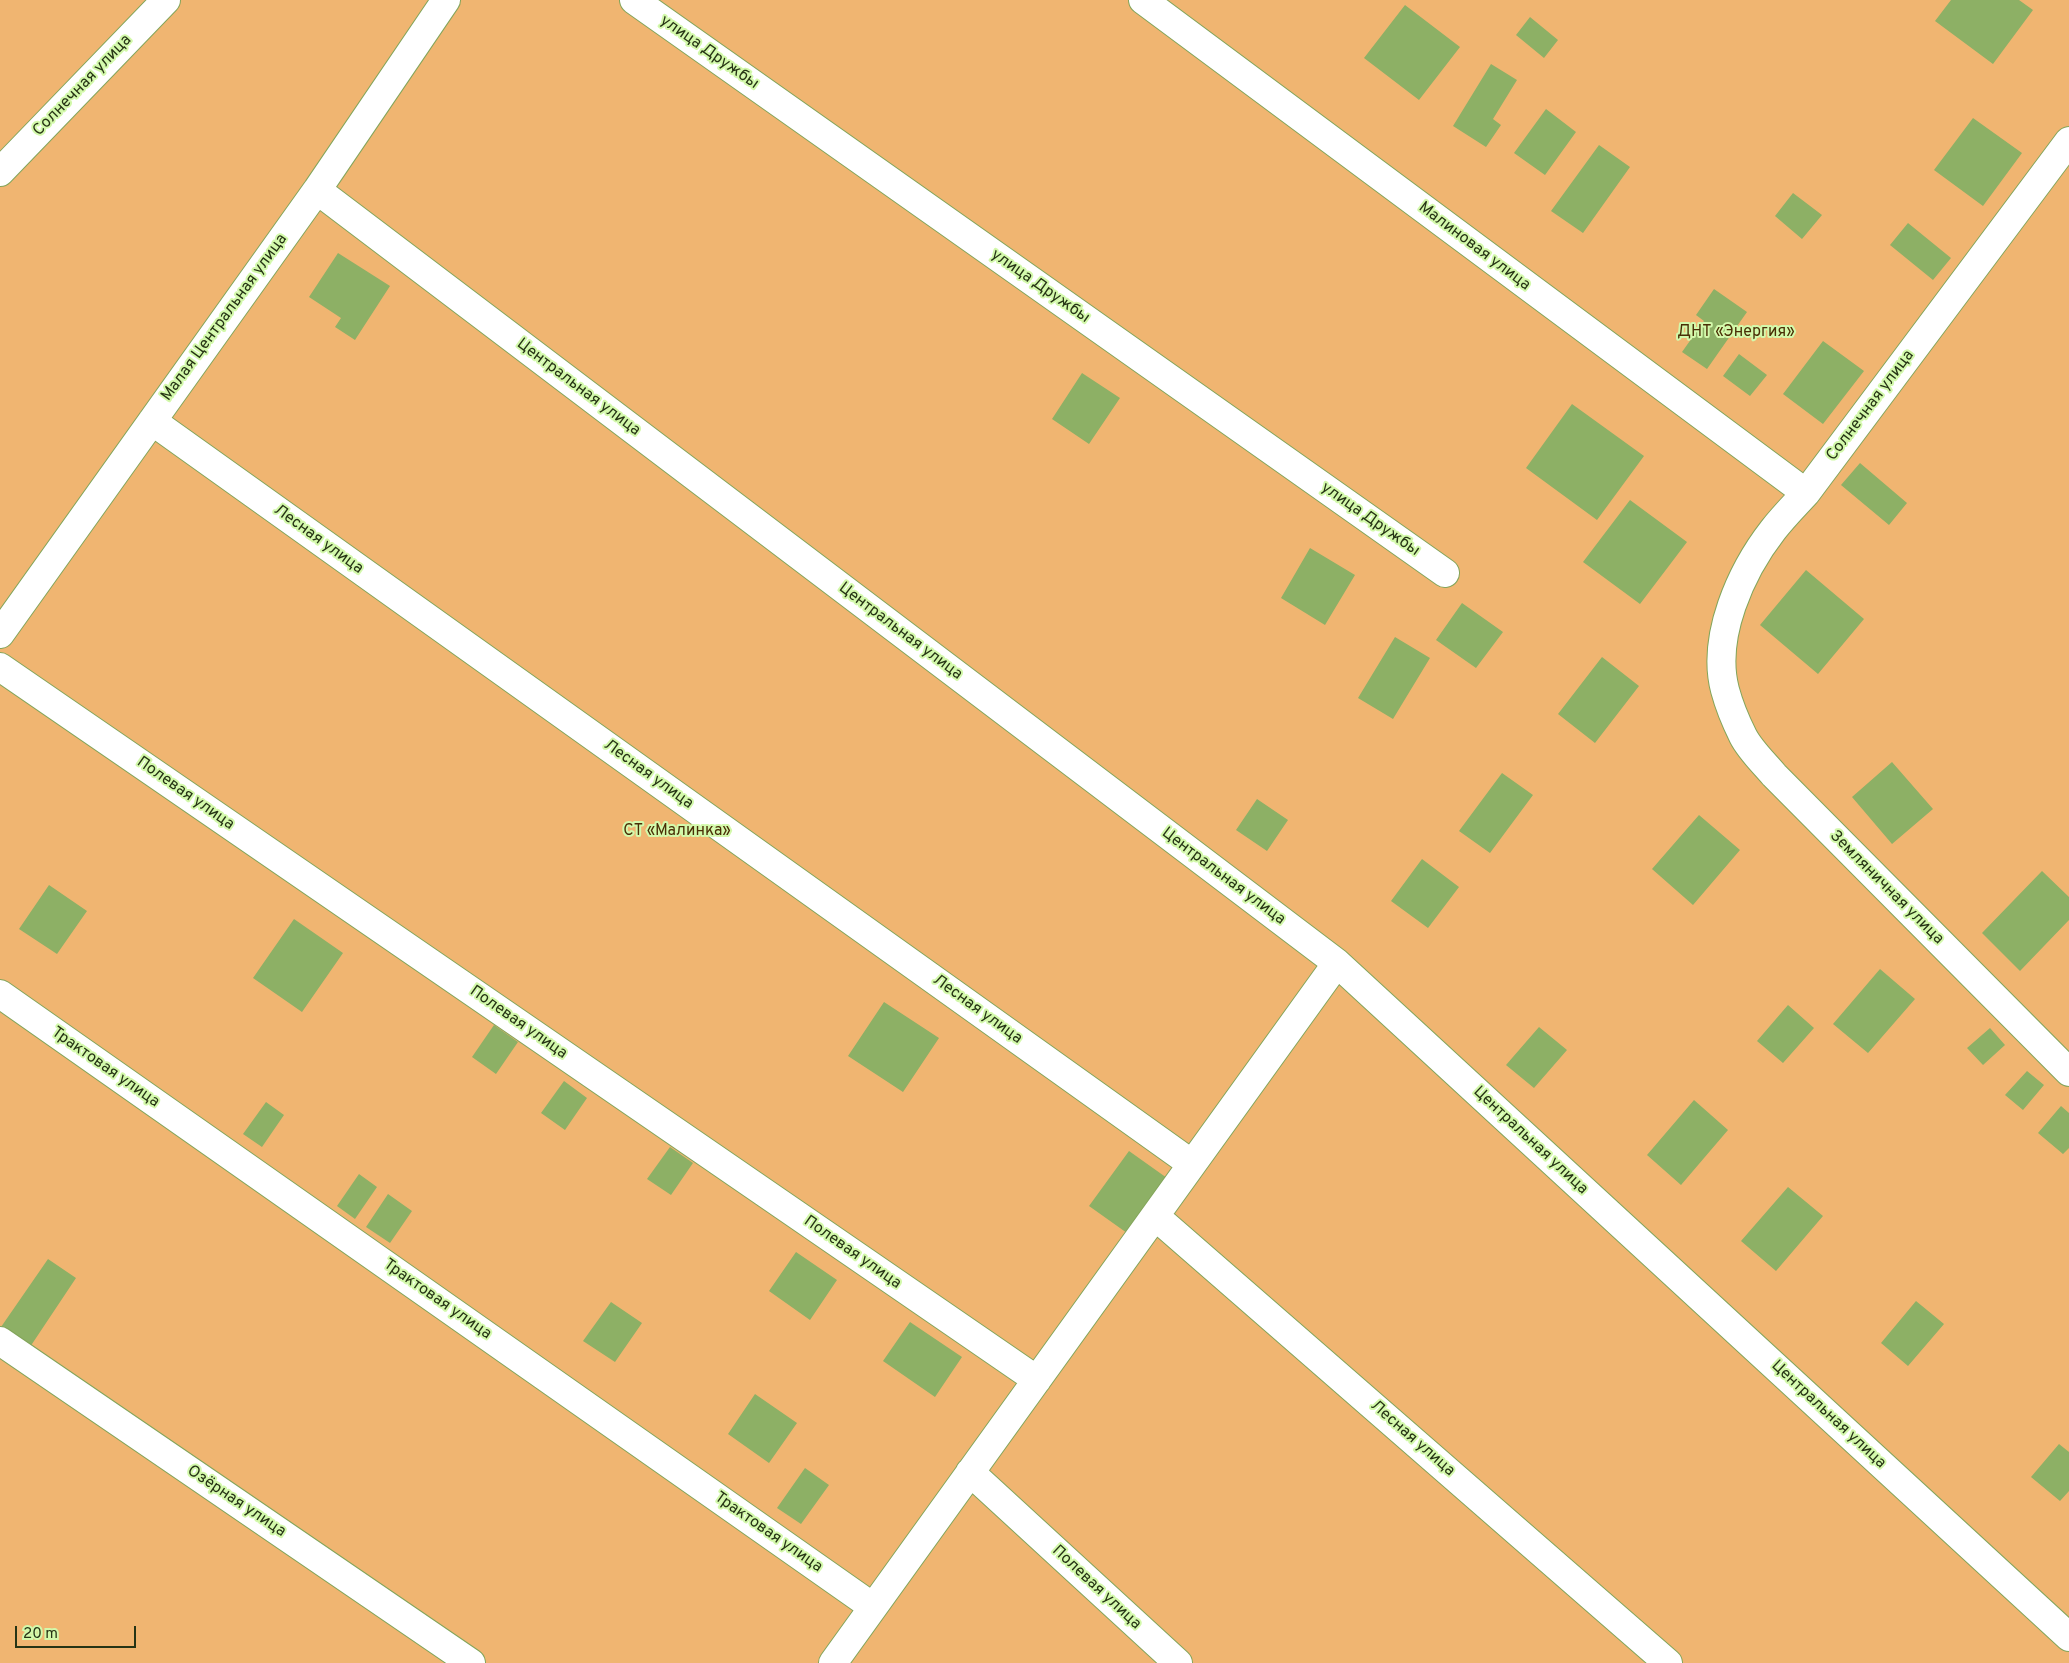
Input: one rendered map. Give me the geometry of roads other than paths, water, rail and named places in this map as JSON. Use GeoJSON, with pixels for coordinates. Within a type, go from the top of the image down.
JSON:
{"type":"FeatureCollection","features":[{"type":"Feature","properties":{"kind":"street","name":"Солнечная улица"},"geometry":{"type":"LineString","coordinates":[[0,172],[166,0]]}},
{"type":"Feature","properties":{"kind":"street","name":"Малая Центральная улица"},"geometry":{"type":"LineString","coordinates":[[0,634],[317,190],[446,0]]}},
{"type":"Feature","properties":{"kind":"street","name":"улица Дружбы"},"geometry":{"type":"LineString","coordinates":[[634,0],[1445,573]]}},
{"type":"Feature","properties":{"kind":"street","name":"Малиновая улица"},"geometry":{"type":"LineString","coordinates":[[1143,0],[1806,493]]}},
{"type":"Feature","properties":{"kind":"street","name":"Солнечная улица"},"geometry":{"type":"LineString","coordinates":[[1725,689],[1722,658],[1727,618],[1754,558],[1773,530],[1806,493],[2069,141]]}},
{"type":"Feature","properties":{"kind":"street","name":"Центральная улица"},"geometry":{"type":"LineString","coordinates":[[317,190],[1337,963],[2069,1637]]}},
{"type":"Feature","properties":{"kind":"street","name":"Лесная улица"},"geometry":{"type":"LineString","coordinates":[[152,421],[1192,1164]]}},
{"type":"Feature","properties":{"kind":"street","name":"Полевая улица"},"geometry":{"type":"LineString","coordinates":[[0,667],[1037,1380]]}},
{"type":"Feature","properties":{"kind":"street","name":"Земляничная улица"},"geometry":{"type":"LineString","coordinates":[[1725,689],[1744,738],[1774,775],[2069,1072]]}},
{"type":"Feature","properties":{"kind":"street"},"geometry":{"type":"LineString","coordinates":[[833,1663],[1337,963]]}},
{"type":"Feature","properties":{"kind":"street","name":"Трактовая улица"},"geometry":{"type":"LineString","coordinates":[[0,994],[873,1607]]}},
{"type":"Feature","properties":{"kind":"street","name":"Лесная улица"},"geometry":{"type":"LineString","coordinates":[[1155,1216],[1668,1663]]}},
{"type":"Feature","properties":{"kind":"street","name":"Озёрная улица"},"geometry":{"type":"LineString","coordinates":[[0,1341],[471,1663]]}},
{"type":"Feature","properties":{"kind":"street","name":"Полевая улица"},"geometry":{"type":"LineString","coordinates":[[970,1472],[1178,1663]]}},
{"type":"Feature","properties":{"kind":"park label","name":"ДНТ «Энергия»"},"geometry":{"type":"Point","coordinates":[1736,333]}},
{"type":"Feature","properties":{"kind":"park label","name":"CТ «Малинка»"},"geometry":{"type":"Point","coordinates":[677,832]}}]}
